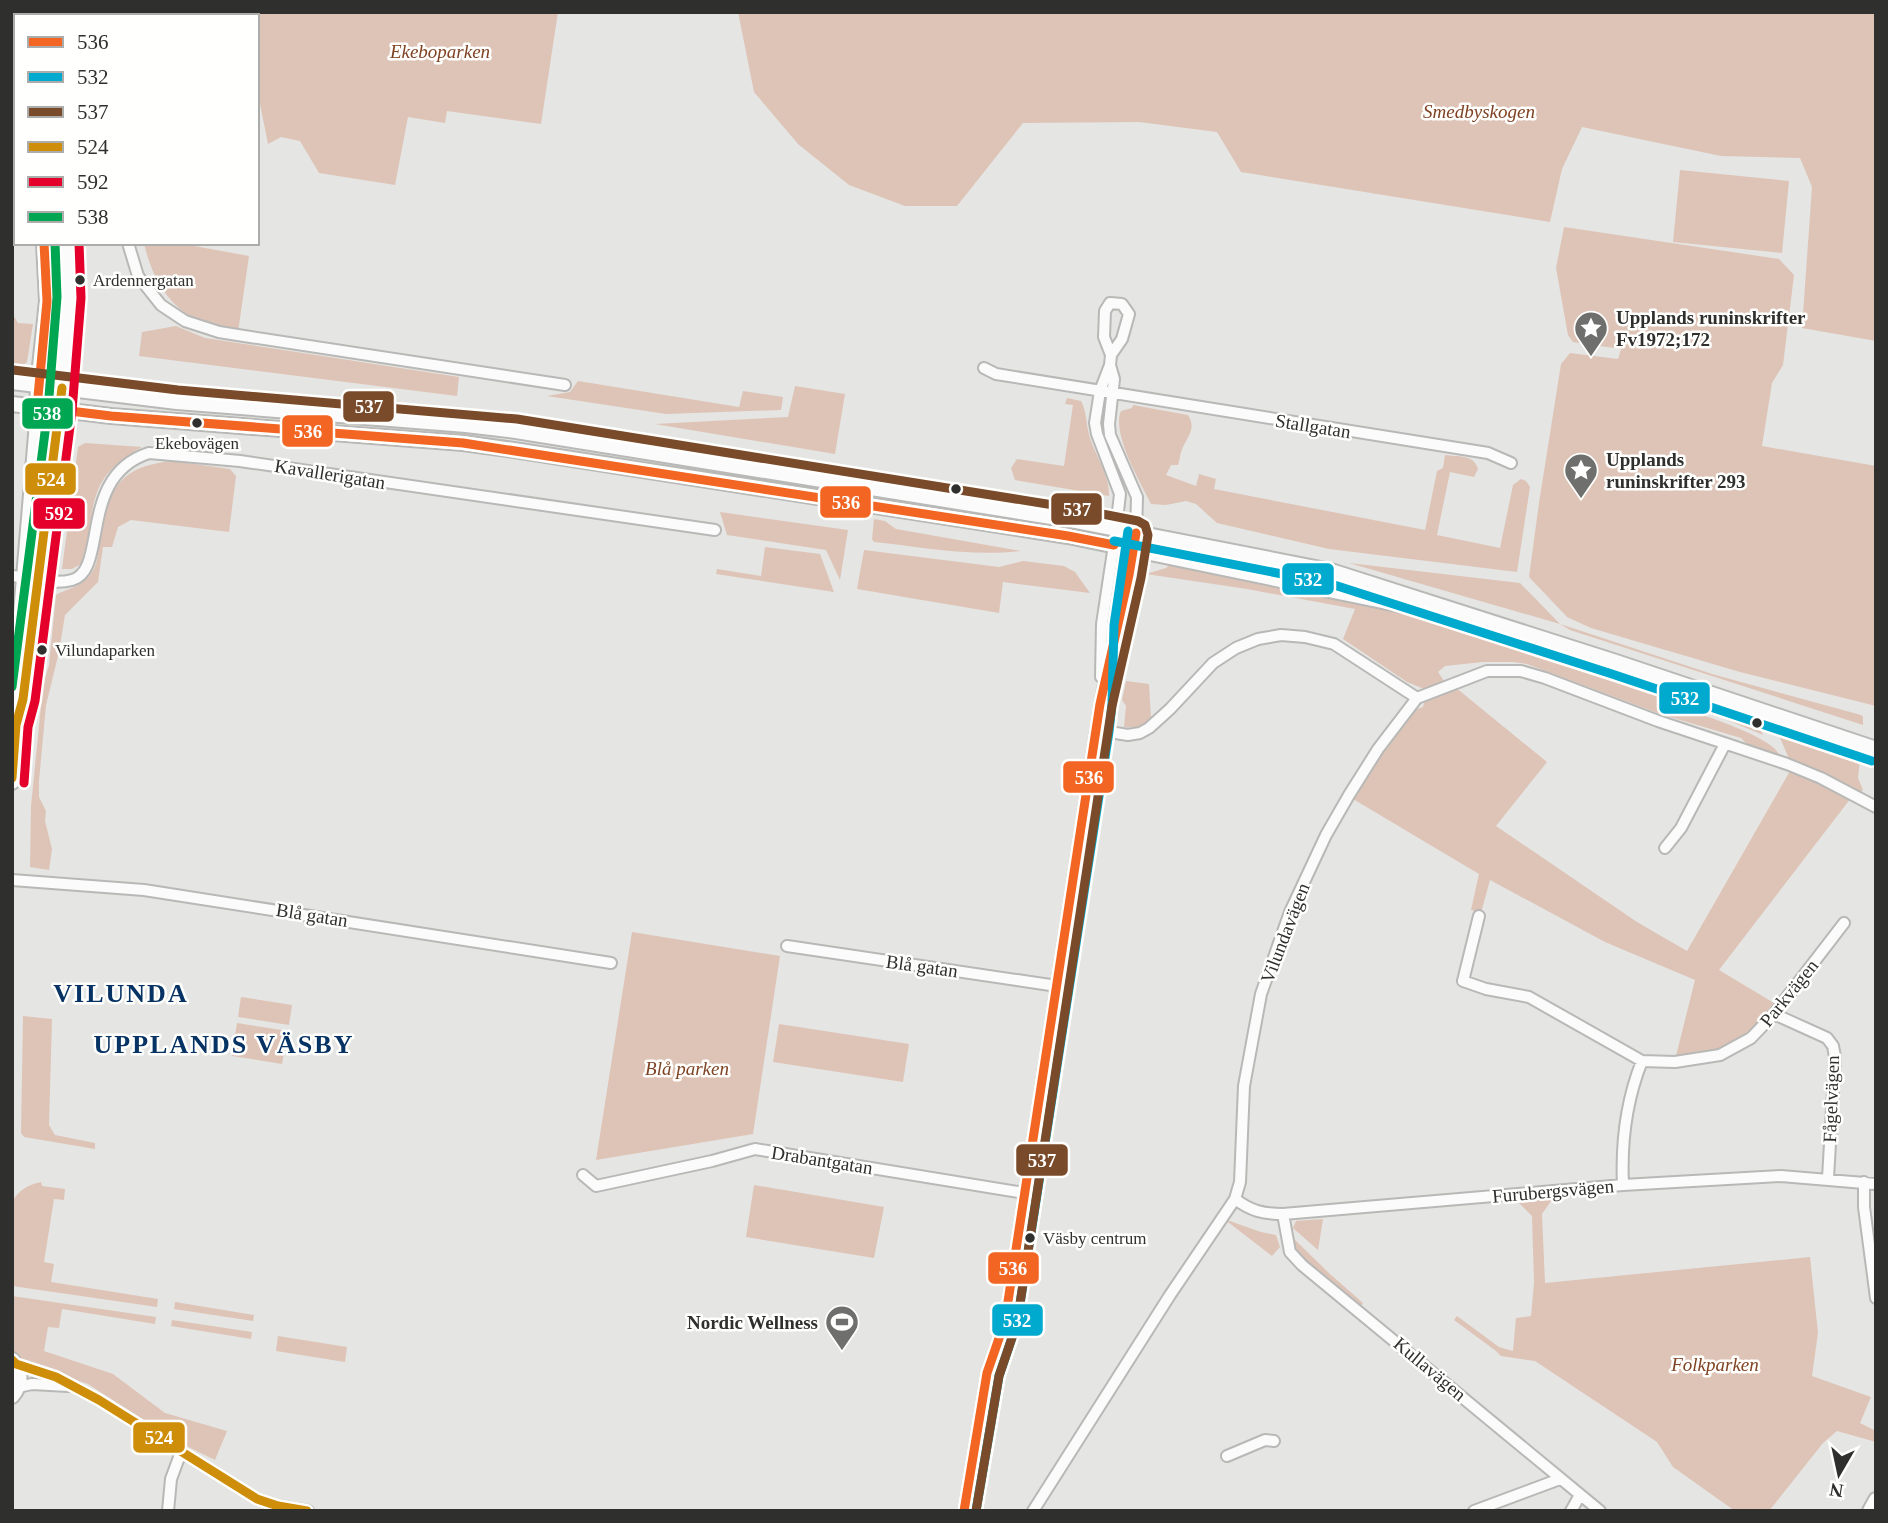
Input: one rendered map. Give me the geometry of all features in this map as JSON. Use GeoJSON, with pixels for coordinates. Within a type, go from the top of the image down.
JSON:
{"type":"FeatureCollection","features":[{"type":"Feature","properties":{"kind":"main road"},"geometry":{"type":"LineString","coordinates":[[12,782],[16,725],[14,696],[47,302],[44,245]]}},
{"type":"Feature","properties":{"kind":"main road"},"geometry":{"type":"LineString","coordinates":[[25,578],[60,410],[69,297],[67,245]]}},
{"type":"Feature","properties":{"kind":"main road"},"geometry":{"type":"LineString","coordinates":[[12,382],[177,402],[516,431],[1116,529],[1331,571],[1876,748]]}},
{"type":"Feature","properties":{"kind":"main road"},"geometry":{"type":"LineString","coordinates":[[12,404],[476,445],[1068,536],[1510,627]]}},
{"type":"Feature","properties":{"kind":"main road"},"geometry":{"type":"LineString","coordinates":[[1114,545],[1116,529]]}},
{"type":"Feature","properties":{"kind":"main road"},"geometry":{"type":"LineString","coordinates":[[1133,548],[1136,533]]}},
{"type":"Feature","properties":{"kind":"main road"},"geometry":{"type":"LineString","coordinates":[[14,1362],[20,1376],[15,1392]]}},
{"type":"Feature","properties":{"kind":"main road"},"geometry":{"type":"LineString","coordinates":[[1870,1511],[1876,1500]]}},
{"type":"Feature","properties":{"kind":"street"},"geometry":{"type":"LineString","coordinates":[[129,245],[138,276],[161,305],[185,321],[219,332],[565,385]]}},
{"type":"Feature","properties":{"kind":"street"},"geometry":{"type":"LineString","coordinates":[[1116,529],[1120,494],[1095,423],[1100,391],[1111,360],[1114,379],[1110,436],[1137,497],[1136,533]]}},
{"type":"Feature","properties":{"kind":"street","name":"Stallgatan"},"geometry":{"type":"LineString","coordinates":[[984,368],[996,374],[1488,453],[1511,463]]}},
{"type":"Feature","properties":{"kind":"street","name":"Kavallerigatan"},"geometry":{"type":"LineString","coordinates":[[25,578],[63,581],[76,579],[85,571],[92,557],[98,509],[112,480],[137,457],[149,453],[240,461],[715,530]]}},
{"type":"Feature","properties":{"kind":"street"},"geometry":{"type":"LineString","coordinates":[[1100,704],[1101,624],[1114,545]]}},
{"type":"Feature","properties":{"kind":"street"},"geometry":{"type":"LineString","coordinates":[[964,1511],[986,1373],[1004,1321],[1100,704],[1133,548]]}},
{"type":"Feature","properties":{"kind":"street"},"geometry":{"type":"LineString","coordinates":[[1097,730],[1128,735],[1140,733],[1170,709],[1213,663],[1237,648],[1258,639],[1281,635],[1305,637],[1334,644],[1417,698],[1487,671],[1521,671],[1545,678],[1821,778],[1876,807]]}},
{"type":"Feature","properties":{"kind":"street","name":"Vilundavägen"},"geometry":{"type":"LineString","coordinates":[[1033,1511],[1170,1295],[1235,1199],[1240,1182],[1244,1086],[1261,995],[1290,912],[1326,835],[1349,795],[1378,749],[1417,698]]}},
{"type":"Feature","properties":{"kind":"street"},"geometry":{"type":"LineString","coordinates":[[1665,848],[1681,828],[1725,744]]}},
{"type":"Feature","properties":{"kind":"street","name":"Blå gatan"},"geometry":{"type":"LineString","coordinates":[[12,880],[144,890],[611,963]]}},
{"type":"Feature","properties":{"kind":"street","name":"Parkvägen"},"geometry":{"type":"LineString","coordinates":[[1479,916],[1463,981],[1486,989],[1529,997],[1642,1061],[1675,1062],[1720,1055],[1751,1038],[1774,1014],[1844,923]]}},
{"type":"Feature","properties":{"kind":"street","name":"Blå gatan"},"geometry":{"type":"LineString","coordinates":[[787,946],[1057,985]]}},
{"type":"Feature","properties":{"kind":"street","name":"Fågelvägen"},"geometry":{"type":"LineString","coordinates":[[1774,1014],[1827,1038],[1833,1046],[1835,1057],[1828,1178]]}},
{"type":"Feature","properties":{"kind":"street"},"geometry":{"type":"LineString","coordinates":[[1623,1185],[1621,1151],[1626,1115],[1642,1061]]}},
{"type":"Feature","properties":{"kind":"street","name":"Drabantgatan"},"geometry":{"type":"LineString","coordinates":[[583,1175],[596,1186],[755,1149],[1024,1193]]}},
{"type":"Feature","properties":{"kind":"street","name":"Furubergsvägen"},"geometry":{"type":"LineString","coordinates":[[1235,1199],[1248,1209],[1264,1214],[1283,1214],[1623,1185],[1781,1176],[1870,1183]]}},
{"type":"Feature","properties":{"kind":"street"},"geometry":{"type":"LineString","coordinates":[[1870,1183],[1864,1208],[1876,1298]]}},
{"type":"Feature","properties":{"kind":"street","name":"Kullavägen"},"geometry":{"type":"LineString","coordinates":[[1283,1214],[1290,1252],[1302,1265],[1600,1511]]}},
{"type":"Feature","properties":{"kind":"street"},"geometry":{"type":"LineString","coordinates":[[14,1362],[56,1377],[99,1399],[257,1499],[308,1511]]}},
{"type":"Feature","properties":{"kind":"street"},"geometry":{"type":"LineString","coordinates":[[15,1392],[32,1384],[72,1386]]}},
{"type":"Feature","properties":{"kind":"street"},"geometry":{"type":"LineString","coordinates":[[1227,1456],[1265,1440],[1274,1441]]}},
{"type":"Feature","properties":{"kind":"street"},"geometry":{"type":"LineString","coordinates":[[168,1511],[171,1479],[181,1452]]}},
{"type":"Feature","properties":{"kind":"street"},"geometry":{"type":"LineString","coordinates":[[1474,1511],[1560,1479]]}},
{"type":"Feature","properties":{"kind":"street"},"geometry":{"type":"LineString","coordinates":[[1572,1511],[1580,1495]]}},
{"type":"Feature","properties":{"kind":"green space","name":"Ekeboparken"},"geometry":{"type":"Polygon","coordinates":[[[558,12],[541,124],[447,111],[445,123],[408,117],[395,185],[319,173],[300,141],[281,137],[268,144],[259,99],[259,14],[233,14],[558,12]]]}},
{"type":"Feature","properties":{"kind":"green space","name":"Smedbyskogen"},"geometry":{"type":"Polygon","coordinates":[[[738,12],[1876,12],[1876,341],[1802,328],[1812,187],[1800,158],[1721,156],[1582,127],[1562,169],[1550,222],[1241,172],[1217,132],[1139,122],[1023,123],[957,206],[905,206],[849,185],[798,144],[754,92],[738,12]]]}},
{"type":"Feature","properties":{"kind":"green space"},"geometry":{"type":"Polygon","coordinates":[[[1680,170],[1789,181],[1782,253],[1673,242],[1680,170]]]}},
{"type":"Feature","properties":{"kind":"green space"},"geometry":{"type":"Polygon","coordinates":[[[1564,227],[1779,259],[1794,275],[1783,365],[1772,383],[1762,446],[1876,466],[1876,706],[1740,672],[1591,628],[1567,617],[1529,577],[1561,364],[1570,353],[1618,359],[1621,349],[1573,342],[1568,335],[1556,268],[1564,227]]]}},
{"type":"Feature","properties":{"kind":"green space"},"geometry":{"type":"Polygon","coordinates":[[[145,245],[189,245],[249,256],[238,332],[200,321],[179,308],[163,289],[151,267],[145,245]]]}},
{"type":"Feature","properties":{"kind":"green space"},"geometry":{"type":"Polygon","coordinates":[[[12,313],[18,323],[33,324],[27,362],[20,368],[12,369],[12,313]]]}},
{"type":"Feature","properties":{"kind":"green space"},"geometry":{"type":"Polygon","coordinates":[[[176,326],[205,338],[459,377],[457,396],[139,356],[142,332],[176,326]]]}},
{"type":"Feature","properties":{"kind":"green space"},"geometry":{"type":"Polygon","coordinates":[[[578,381],[739,407],[743,391],[783,397],[781,410],[666,414],[547,396],[570,392],[578,381]]]}},
{"type":"Feature","properties":{"kind":"green space"},"geometry":{"type":"Polygon","coordinates":[[[795,386],[845,394],[835,454],[655,424],[788,417],[795,386]]]}},
{"type":"Feature","properties":{"kind":"green space"},"geometry":{"type":"Polygon","coordinates":[[[1067,398],[1081,401],[1083,404],[1090,438],[1107,479],[1109,496],[1015,480],[1011,468],[1017,459],[1064,466],[1073,405],[1065,404],[1067,398]]]}},
{"type":"Feature","properties":{"kind":"green space"},"geometry":{"type":"Polygon","coordinates":[[[1133,405],[1188,415],[1191,431],[1178,465],[1171,465],[1166,475],[1196,486],[1199,474],[1216,479],[1214,489],[1425,530],[1437,471],[1443,468],[1445,455],[1469,459],[1478,469],[1474,477],[1450,472],[1437,535],[1500,548],[1513,485],[1521,479],[1526,481],[1530,487],[1517,572],[1329,549],[1217,523],[1196,504],[1186,501],[1166,505],[1151,504],[1128,458],[1120,432],[1121,411],[1132,408],[1133,405]]]}},
{"type":"Feature","properties":{"kind":"green space"},"geometry":{"type":"Polygon","coordinates":[[[85,443],[142,447],[109,472],[101,484],[95,498],[81,564],[72,569],[62,569],[78,447],[85,443]]]}},
{"type":"Feature","properties":{"kind":"green space"},"geometry":{"type":"Polygon","coordinates":[[[173,461],[230,469],[236,476],[229,532],[131,520],[118,527],[112,547],[103,547],[98,582],[65,615],[46,705],[39,781],[39,797],[46,811],[45,821],[52,849],[49,870],[30,867],[31,806],[43,685],[49,665],[56,595],[80,584],[94,569],[107,507],[119,484],[140,468],[173,461]]]}},
{"type":"Feature","properties":{"kind":"green space"},"geometry":{"type":"Polygon","coordinates":[[[720,512],[848,530],[840,580],[826,550],[727,535],[720,512]]]}},
{"type":"Feature","properties":{"kind":"green space"},"geometry":{"type":"Polygon","coordinates":[[[874,519],[885,521],[896,529],[1021,551],[966,552],[874,542],[874,519]]]}},
{"type":"Feature","properties":{"kind":"green space"},"geometry":{"type":"Polygon","coordinates":[[[765,547],[820,554],[834,592],[716,574],[717,569],[761,576],[765,547]]]}},
{"type":"Feature","properties":{"kind":"green space"},"geometry":{"type":"Polygon","coordinates":[[[864,550],[999,567],[1023,561],[1064,566],[1075,572],[1090,593],[1003,582],[999,613],[857,589],[864,550]]]}},
{"type":"Feature","properties":{"kind":"green space"},"geometry":{"type":"Polygon","coordinates":[[[1174,561],[1383,605],[1494,633],[1574,657],[1732,712],[1759,727],[1763,735],[1656,690],[1662,701],[1744,731],[1773,747],[1780,755],[1747,744],[1741,738],[1660,714],[1527,664],[1483,662],[1445,666],[1438,672],[1444,681],[1424,689],[1407,682],[1343,639],[1355,609],[1146,574],[1166,568],[1174,561]]]}},
{"type":"Feature","properties":{"kind":"green space"},"geometry":{"type":"Polygon","coordinates":[[[1349,563],[1520,583],[1560,624],[1349,563]]]}},
{"type":"Feature","properties":{"kind":"green space"},"geometry":{"type":"Polygon","coordinates":[[[1560,624],[1712,674],[1861,715],[1863,725],[1570,630],[1560,624]]]}},
{"type":"Feature","properties":{"kind":"green space"},"geometry":{"type":"Polygon","coordinates":[[[1126,681],[1149,684],[1151,719],[1145,724],[1124,727],[1126,706],[1122,700],[1126,681]]]}},
{"type":"Feature","properties":{"kind":"green space"},"geometry":{"type":"Polygon","coordinates":[[[1455,687],[1547,762],[1496,826],[1637,922],[1687,951],[1790,771],[1817,780],[1851,798],[1719,970],[1774,1003],[1750,1032],[1718,1050],[1676,1056],[1695,980],[1605,942],[1490,880],[1481,913],[1471,910],[1479,874],[1353,799],[1383,750],[1412,711],[1423,707],[1425,699],[1455,687]]]}},
{"type":"Feature","properties":{"kind":"green space"},"geometry":{"type":"Polygon","coordinates":[[[1773,733],[1795,733],[1856,757],[1860,760],[1858,778],[1863,790],[1859,793],[1790,761],[1780,738],[1773,733]]]}},
{"type":"Feature","properties":{"kind":"green space","name":"Blå parken"},"geometry":{"type":"Polygon","coordinates":[[[632,932],[780,956],[753,1134],[596,1160],[632,932]]]}},
{"type":"Feature","properties":{"kind":"green space"},"geometry":{"type":"Polygon","coordinates":[[[241,997],[292,1005],[289,1025],[238,1017],[241,997]]]}},
{"type":"Feature","properties":{"kind":"green space"},"geometry":{"type":"Polygon","coordinates":[[[23,1016],[52,1019],[49,1125],[55,1135],[95,1143],[95,1149],[24,1137],[21,1133],[23,1016]]]}},
{"type":"Feature","properties":{"kind":"green space"},"geometry":{"type":"Polygon","coordinates":[[[237,1023],[288,1031],[282,1064],[232,1056],[237,1023]]]}},
{"type":"Feature","properties":{"kind":"green space"},"geometry":{"type":"Polygon","coordinates":[[[779,1024],[909,1044],[903,1082],[773,1062],[779,1024]]]}},
{"type":"Feature","properties":{"kind":"green space"},"geometry":{"type":"Polygon","coordinates":[[[41,1182],[42,1186],[65,1189],[64,1200],[54,1199],[44,1262],[54,1264],[51,1282],[158,1299],[157,1307],[12,1286],[12,1202],[24,1189],[41,1182]]]}},
{"type":"Feature","properties":{"kind":"green space"},"geometry":{"type":"Polygon","coordinates":[[[754,1185],[884,1207],[874,1258],[746,1237],[754,1185]]]}},
{"type":"Feature","properties":{"kind":"green space","name":"Folkparken"},"geometry":{"type":"Polygon","coordinates":[[[1553,1198],[1542,1214],[1545,1283],[1810,1257],[1818,1333],[1812,1376],[1871,1397],[1860,1423],[1876,1431],[1876,1442],[1837,1431],[1823,1443],[1769,1511],[1735,1511],[1673,1467],[1657,1442],[1535,1361],[1501,1356],[1454,1320],[1457,1316],[1499,1347],[1513,1351],[1516,1318],[1531,1316],[1534,1283],[1532,1216],[1519,1203],[1553,1198]]]}},
{"type":"Feature","properties":{"kind":"green space"},"geometry":{"type":"Polygon","coordinates":[[[1224,1219],[1276,1235],[1280,1247],[1272,1256],[1224,1219]]]}},
{"type":"Feature","properties":{"kind":"green space"},"geometry":{"type":"Polygon","coordinates":[[[1323,1219],[1318,1250],[1293,1228],[1296,1221],[1323,1219]]]}},
{"type":"Feature","properties":{"kind":"green space"},"geometry":{"type":"Polygon","coordinates":[[[1291,1236],[1363,1303],[1361,1306],[1310,1266],[1291,1236]]]}},
{"type":"Feature","properties":{"kind":"green space"},"geometry":{"type":"Polygon","coordinates":[[[12,1296],[156,1317],[155,1324],[62,1309],[59,1328],[48,1327],[44,1351],[113,1374],[165,1413],[227,1431],[215,1460],[176,1441],[88,1384],[29,1364],[18,1357],[12,1349],[12,1296]]]}},
{"type":"Feature","properties":{"kind":"green space"},"geometry":{"type":"Polygon","coordinates":[[[175,1302],[254,1315],[253,1321],[174,1309],[175,1302]]]}},
{"type":"Feature","properties":{"kind":"green space"},"geometry":{"type":"Polygon","coordinates":[[[172,1320],[252,1332],[251,1339],[171,1326],[172,1320]]]}},
{"type":"Feature","properties":{"kind":"green space"},"geometry":{"type":"Polygon","coordinates":[[[278,1336],[347,1347],[345,1362],[276,1351],[278,1336]]]}},
{"type":"Feature","properties":{"kind":"transit line","name":"536"},"geometry":{"type":"LineString","coordinates":[[37,407],[47,301],[44,245]]}},
{"type":"Feature","properties":{"kind":"transit line","name":"538"},"geometry":{"type":"LineString","coordinates":[[12,687],[48,409],[57,297],[55,245]]}},
{"type":"Feature","properties":{"kind":"transit line","name":"592"},"geometry":{"type":"LineString","coordinates":[[24,783],[28,727],[35,701],[72,411],[81,298],[79,245]]}},
{"type":"Feature","properties":{"kind":"transit line","name":"537"},"geometry":{"type":"LineString","coordinates":[[13,370],[178,390],[517,419],[1072,508],[1138,521],[1145,525],[1148,535],[1112,706],[1017,1323],[999,1376],[976,1511]]}},
{"type":"Feature","properties":{"kind":"transit line","name":"524"},"geometry":{"type":"LineString","coordinates":[[12,778],[16,725],[23,699],[62,388]]}},
{"type":"Feature","properties":{"kind":"transit line","name":"536"},"geometry":{"type":"LineString","coordinates":[[37,407],[111,416],[463,443],[1114,545]]}},
{"type":"Feature","properties":{"kind":"transit line","name":"532"},"geometry":{"type":"LineString","coordinates":[[976,1511],[999,1376],[1017,1323],[1109,732],[1114,625],[1128,531]]}},
{"type":"Feature","properties":{"kind":"transit line","name":"536"},"geometry":{"type":"LineString","coordinates":[[964,1511],[987,1373],[1005,1321],[1100,704],[1136,533]]}},
{"type":"Feature","properties":{"kind":"transit line","name":"532"},"geometry":{"type":"LineString","coordinates":[[1114,541],[1328,583],[1872,761]]}},
{"type":"Feature","properties":{"kind":"transit line","name":"524"},"geometry":{"type":"LineString","coordinates":[[12,1360],[16,1364],[56,1377],[99,1400],[257,1499],[307,1511]]}},
{"type":"Feature","properties":{"kind":"place","name":"Ardennergatan"},"geometry":{"type":"Point","coordinates":[80,280]}},
{"type":"Feature","properties":{"kind":"place","name":"Upplands runinskrifter Fv1972;172"},"geometry":{"type":"Point","coordinates":[1591,358]}},
{"type":"Feature","properties":{"kind":"place","name":"Ekebovägen"},"geometry":{"type":"Point","coordinates":[197,423]}},
{"type":"Feature","properties":{"kind":"place","name":"Upplands runinskrifter 293"},"geometry":{"type":"Point","coordinates":[1581,500]}},
{"type":"Feature","properties":{"kind":"place","name":"Vilundaparken"},"geometry":{"type":"Point","coordinates":[42,650]}},
{"type":"Feature","properties":{"kind":"place","name":"Väsby centrum"},"geometry":{"type":"Point","coordinates":[1030,1238]}},
{"type":"Feature","properties":{"kind":"place","name":"Nordic Wellness"},"geometry":{"type":"Point","coordinates":[842,1352]}},
{"type":"Feature","properties":{"kind":"district","name":"VILUNDA"},"geometry":{"type":"Point","coordinates":[121,993]}},
{"type":"Feature","properties":{"kind":"district","name":"UPPLANDS VÄSBY"},"geometry":{"type":"Point","coordinates":[224,1044]}}]}
